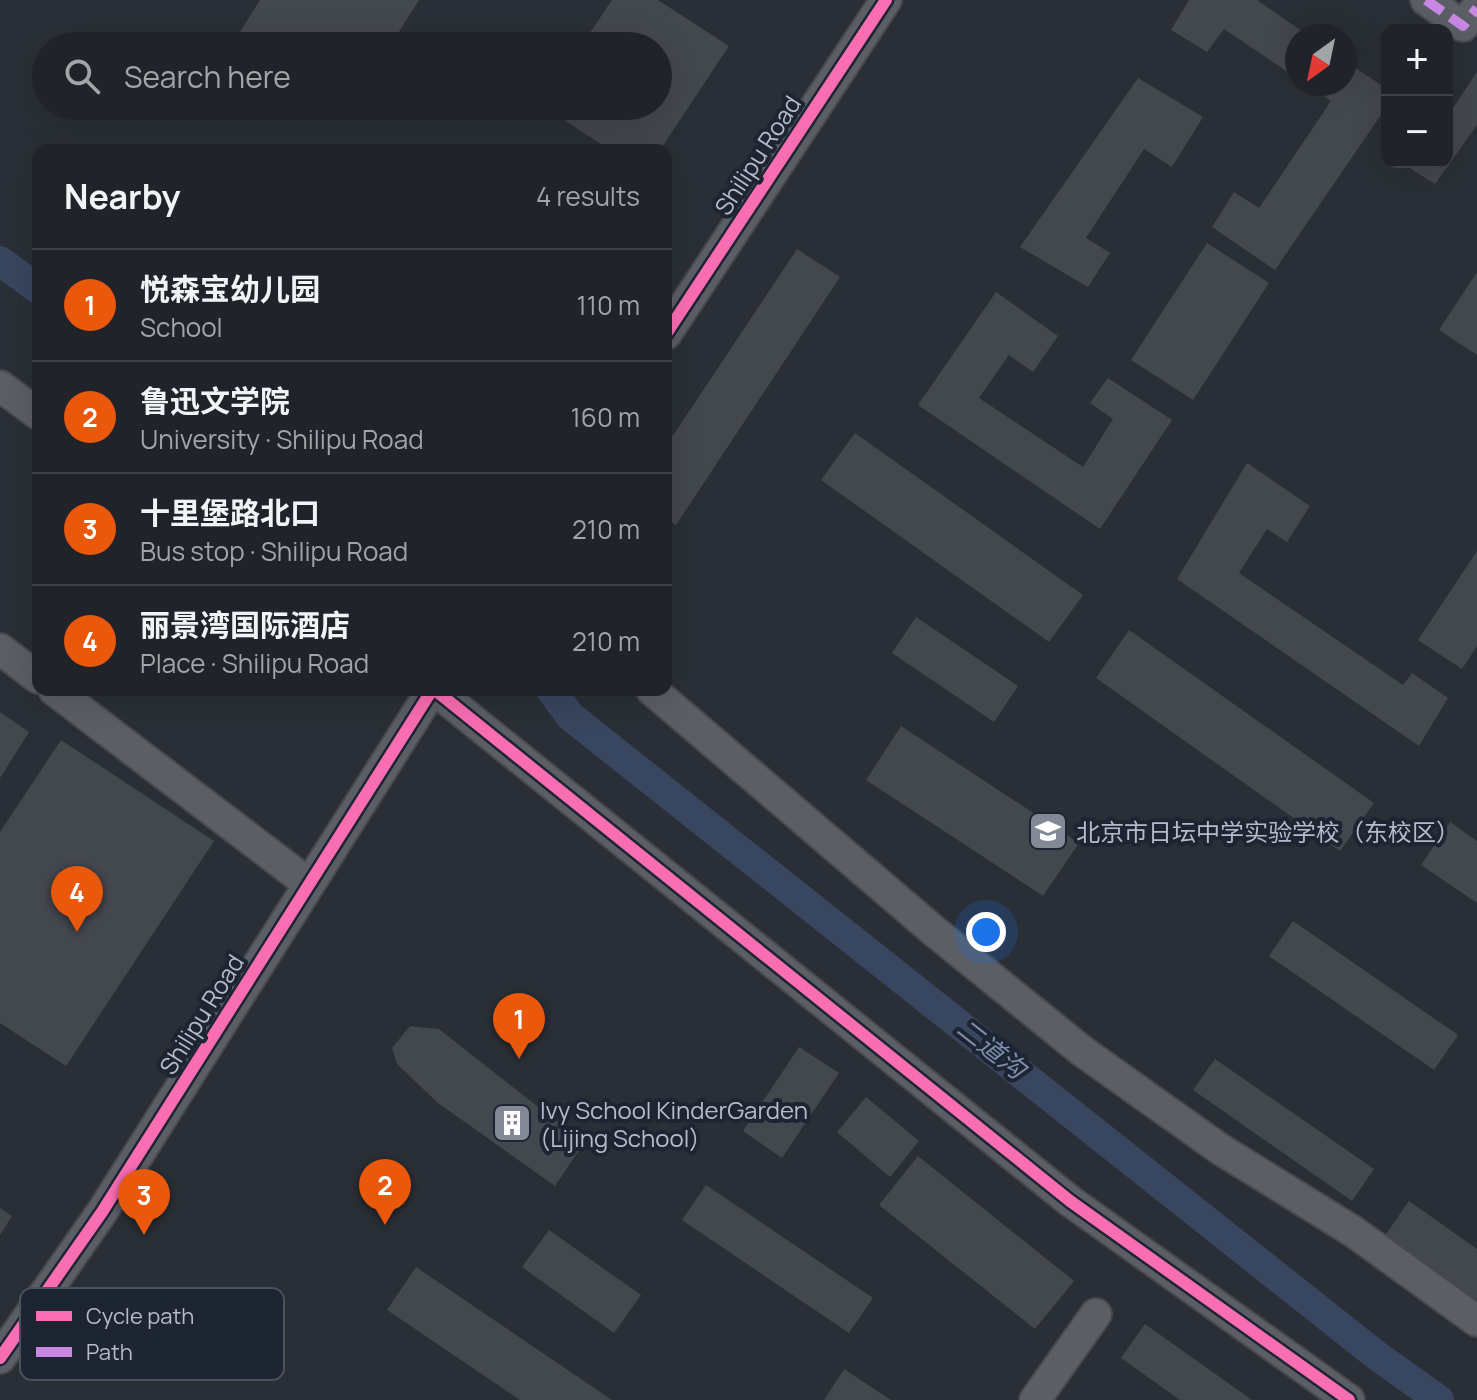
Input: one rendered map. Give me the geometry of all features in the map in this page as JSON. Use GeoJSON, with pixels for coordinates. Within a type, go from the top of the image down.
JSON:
{"type":"FeatureCollection","features":[{"type":"Feature","properties":{"kind":"street","name":"Shilipu Road"},"geometry":{"type":"LineString","coordinates":[[672,325],[886,0]]}},
{"type":"Feature","properties":{"kind":"street"},"geometry":{"type":"LineString","coordinates":[[1426,0],[1463,26],[1477,8]]}},
{"type":"Feature","properties":{"kind":"street"},"geometry":{"type":"LineString","coordinates":[[0,386],[32,410]]}},
{"type":"Feature","properties":{"kind":"street"},"geometry":{"type":"LineString","coordinates":[[0,649],[32,673]]}},
{"type":"Feature","properties":{"kind":"street"},"geometry":{"type":"LineString","coordinates":[[62,696],[309,884]]}},
{"type":"Feature","properties":{"kind":"street","name":"Shilipu Road"},"geometry":{"type":"LineString","coordinates":[[49,1288],[102,1212],[430,696]]}},
{"type":"Feature","properties":{"kind":"street"},"geometry":{"type":"LineString","coordinates":[[441,696],[1070,1201],[1349,1400]]}},
{"type":"Feature","properties":{"kind":"street"},"geometry":{"type":"LineString","coordinates":[[659,696],[934,931],[1082,1051],[1220,1149],[1354,1232],[1477,1321]]}},
{"type":"Feature","properties":{"kind":"street"},"geometry":{"type":"LineString","coordinates":[[1035,1400],[1096,1314]]}},
{"type":"Feature","properties":{"kind":"street","name":"Shilipu Road"},"geometry":{"type":"LineString","coordinates":[[0,1358],[20,1329]]}},
{"type":"Feature","properties":{"kind":"building"},"geometry":{"type":"Polygon","coordinates":[[[260,0],[419,0],[399,32],[240,32],[260,0]]]}},
{"type":"Feature","properties":{"kind":"building"},"geometry":{"type":"Polygon","coordinates":[[[612,0],[658,0],[729,46],[664,144],[601,144],[564,120],[672,120],[672,32],[590,32],[612,0]]]}},
{"type":"Feature","properties":{"kind":"building"},"geometry":{"type":"Polygon","coordinates":[[[1189,0],[1257,0],[1292,24],[1285,24],[1285,70],[1224,29],[1207,52],[1171,30],[1189,0]]]}},
{"type":"Feature","properties":{"kind":"building"},"geometry":{"type":"Polygon","coordinates":[[[1357,69],[1381,85],[1381,115],[1275,270],[1212,227],[1234,192],[1259,208],[1331,101],[1323,96],[1357,96],[1357,69]]]}},
{"type":"Feature","properties":{"kind":"building"},"geometry":{"type":"Polygon","coordinates":[[[1477,72],[1477,125],[1453,159],[1453,108],[1477,72]]]}},
{"type":"Feature","properties":{"kind":"building"},"geometry":{"type":"Polygon","coordinates":[[[1138,78],[1203,117],[1172,167],[1144,149],[1086,238],[1110,253],[1088,287],[1020,247],[1138,78]]]}},
{"type":"Feature","properties":{"kind":"building"},"geometry":{"type":"Polygon","coordinates":[[[1412,168],[1446,168],[1435,184],[1412,168]]]}},
{"type":"Feature","properties":{"kind":"building"},"geometry":{"type":"Polygon","coordinates":[[[1207,243],[1269,283],[1193,400],[1131,360],[1207,243]]]}},
{"type":"Feature","properties":{"kind":"building"},"geometry":{"type":"Polygon","coordinates":[[[797,249],[840,277],[676,525],[672,522],[672,437],[797,249]]]}},
{"type":"Feature","properties":{"kind":"building"},"geometry":{"type":"Polygon","coordinates":[[[1477,272],[1477,355],[1439,330],[1477,272]]]}},
{"type":"Feature","properties":{"kind":"building"},"geometry":{"type":"Polygon","coordinates":[[[996,292],[1058,336],[1033,372],[1009,355],[979,398],[1083,467],[1113,419],[1090,403],[1108,378],[1172,420],[1100,529],[918,405],[996,292]]]}},
{"type":"Feature","properties":{"kind":"building"},"geometry":{"type":"Polygon","coordinates":[[[855,433],[1083,595],[1049,642],[821,480],[855,433]]]}},
{"type":"Feature","properties":{"kind":"building"},"geometry":{"type":"Polygon","coordinates":[[[1247,463],[1310,506],[1287,542],[1267,529],[1239,573],[1403,685],[1412,673],[1448,698],[1419,746],[1177,579],[1247,463]]]}},
{"type":"Feature","properties":{"kind":"building"},"geometry":{"type":"Polygon","coordinates":[[[1477,551],[1477,646],[1462,669],[1418,640],[1477,551]]]}},
{"type":"Feature","properties":{"kind":"building"},"geometry":{"type":"Polygon","coordinates":[[[916,617],[1018,686],[994,722],[892,653],[916,617]]]}},
{"type":"Feature","properties":{"kind":"building"},"geometry":{"type":"Polygon","coordinates":[[[1129,630],[1374,803],[1340,851],[1096,678],[1129,630]]]}},
{"type":"Feature","properties":{"kind":"building"},"geometry":{"type":"Polygon","coordinates":[[[0,712],[29,732],[0,778],[0,712]]]}},
{"type":"Feature","properties":{"kind":"building"},"geometry":{"type":"Polygon","coordinates":[[[901,726],[1079,843],[1043,896],[866,780],[901,726]]]}},
{"type":"Feature","properties":{"kind":"building"},"geometry":{"type":"Polygon","coordinates":[[[61,740],[214,841],[66,1066],[0,1023],[0,832],[61,740]]]}},
{"type":"Feature","properties":{"kind":"building"},"geometry":{"type":"Polygon","coordinates":[[[1450,822],[1477,841],[1477,903],[1421,865],[1450,822]]]}},
{"type":"Feature","properties":{"kind":"building"},"geometry":{"type":"Polygon","coordinates":[[[1293,921],[1458,1035],[1434,1070],[1269,956],[1293,921]]]}},
{"type":"Feature","properties":{"kind":"building","name":"Ivy School KinderGarden (Lijing School)"},"geometry":{"type":"Polygon","coordinates":[[[410,1026],[439,1029],[584,1143],[555,1186],[438,1103],[397,1064],[392,1048],[410,1026]]]}},
{"type":"Feature","properties":{"kind":"building"},"geometry":{"type":"Polygon","coordinates":[[[799,1047],[839,1073],[782,1158],[743,1131],[799,1047]]]}},
{"type":"Feature","properties":{"kind":"building"},"geometry":{"type":"Polygon","coordinates":[[[1215,1059],[1374,1169],[1352,1201],[1193,1090],[1215,1059]]]}},
{"type":"Feature","properties":{"kind":"building"},"geometry":{"type":"Polygon","coordinates":[[[866,1097],[919,1141],[890,1177],[837,1132],[866,1097]]]}},
{"type":"Feature","properties":{"kind":"building"},"geometry":{"type":"Polygon","coordinates":[[[918,1156],[1074,1281],[1035,1329],[879,1205],[918,1156]]]}},
{"type":"Feature","properties":{"kind":"building"},"geometry":{"type":"Polygon","coordinates":[[[706,1185],[873,1298],[849,1333],[682,1220],[706,1185]]]}},
{"type":"Feature","properties":{"kind":"building"},"geometry":{"type":"Polygon","coordinates":[[[1409,1201],[1477,1249],[1477,1301],[1384,1237],[1409,1201]]]}},
{"type":"Feature","properties":{"kind":"building"},"geometry":{"type":"Polygon","coordinates":[[[0,1208],[12,1216],[0,1235],[0,1208]]]}},
{"type":"Feature","properties":{"kind":"building"},"geometry":{"type":"Polygon","coordinates":[[[549,1230],[641,1295],[614,1333],[522,1267],[549,1230]]]}},
{"type":"Feature","properties":{"kind":"building"},"geometry":{"type":"Polygon","coordinates":[[[416,1267],[612,1400],[520,1400],[387,1310],[416,1267]]]}},
{"type":"Feature","properties":{"kind":"building"},"geometry":{"type":"Polygon","coordinates":[[[1145,1324],[1252,1400],[1180,1400],[1121,1358],[1145,1324]]]}},
{"type":"Feature","properties":{"kind":"building"},"geometry":{"type":"Polygon","coordinates":[[[844,1369],[891,1400],[824,1400],[844,1369]]]}},
{"type":"Feature","properties":{"kind":"waterway","name":"二道沟"},"geometry":{"type":"LineString","coordinates":[[0,261],[32,285]]}},
{"type":"Feature","properties":{"kind":"waterway","name":"二道沟"},"geometry":{"type":"LineString","coordinates":[[555,696],[570,716],[1376,1355],[1439,1400]]}},
{"type":"Feature","properties":{"kind":"marked path"},"geometry":{"type":"LineString","coordinates":[[1426,0],[1463,26],[1477,8]]}},
{"type":"Feature","properties":{"kind":"cycle path"},"geometry":{"type":"LineString","coordinates":[[672,325],[886,0]]}},
{"type":"Feature","properties":{"kind":"cycle path"},"geometry":{"type":"LineString","coordinates":[[49,1288],[102,1212],[428,696]]}},
{"type":"Feature","properties":{"kind":"cycle path"},"geometry":{"type":"LineString","coordinates":[[442,696],[1070,1201],[1349,1400]]}},
{"type":"Feature","properties":{"kind":"cycle path"},"geometry":{"type":"LineString","coordinates":[[0,1358],[20,1329]]}},
{"type":"Feature","properties":{"kind":"place","name":"北京市日坛中学实验学校（东校区）"},"geometry":{"type":"Point","coordinates":[1048,831]}},
{"type":"Feature","properties":{"kind":"place","name":"丽景湾国际酒店"},"geometry":{"type":"Point","coordinates":[77,932]}},
{"type":"Feature","properties":{"kind":"place","name":"悦森宝幼儿园"},"geometry":{"type":"Point","coordinates":[519,1059]}},
{"type":"Feature","properties":{"kind":"place","name":"Ivy School KinderGarden (Lijing School)"},"geometry":{"type":"Point","coordinates":[512,1123]}},
{"type":"Feature","properties":{"kind":"place","name":"鲁迅文学院"},"geometry":{"type":"Point","coordinates":[385,1225]}},
{"type":"Feature","properties":{"kind":"place","name":"十里堡路北口"},"geometry":{"type":"Point","coordinates":[144,1235]}}]}
